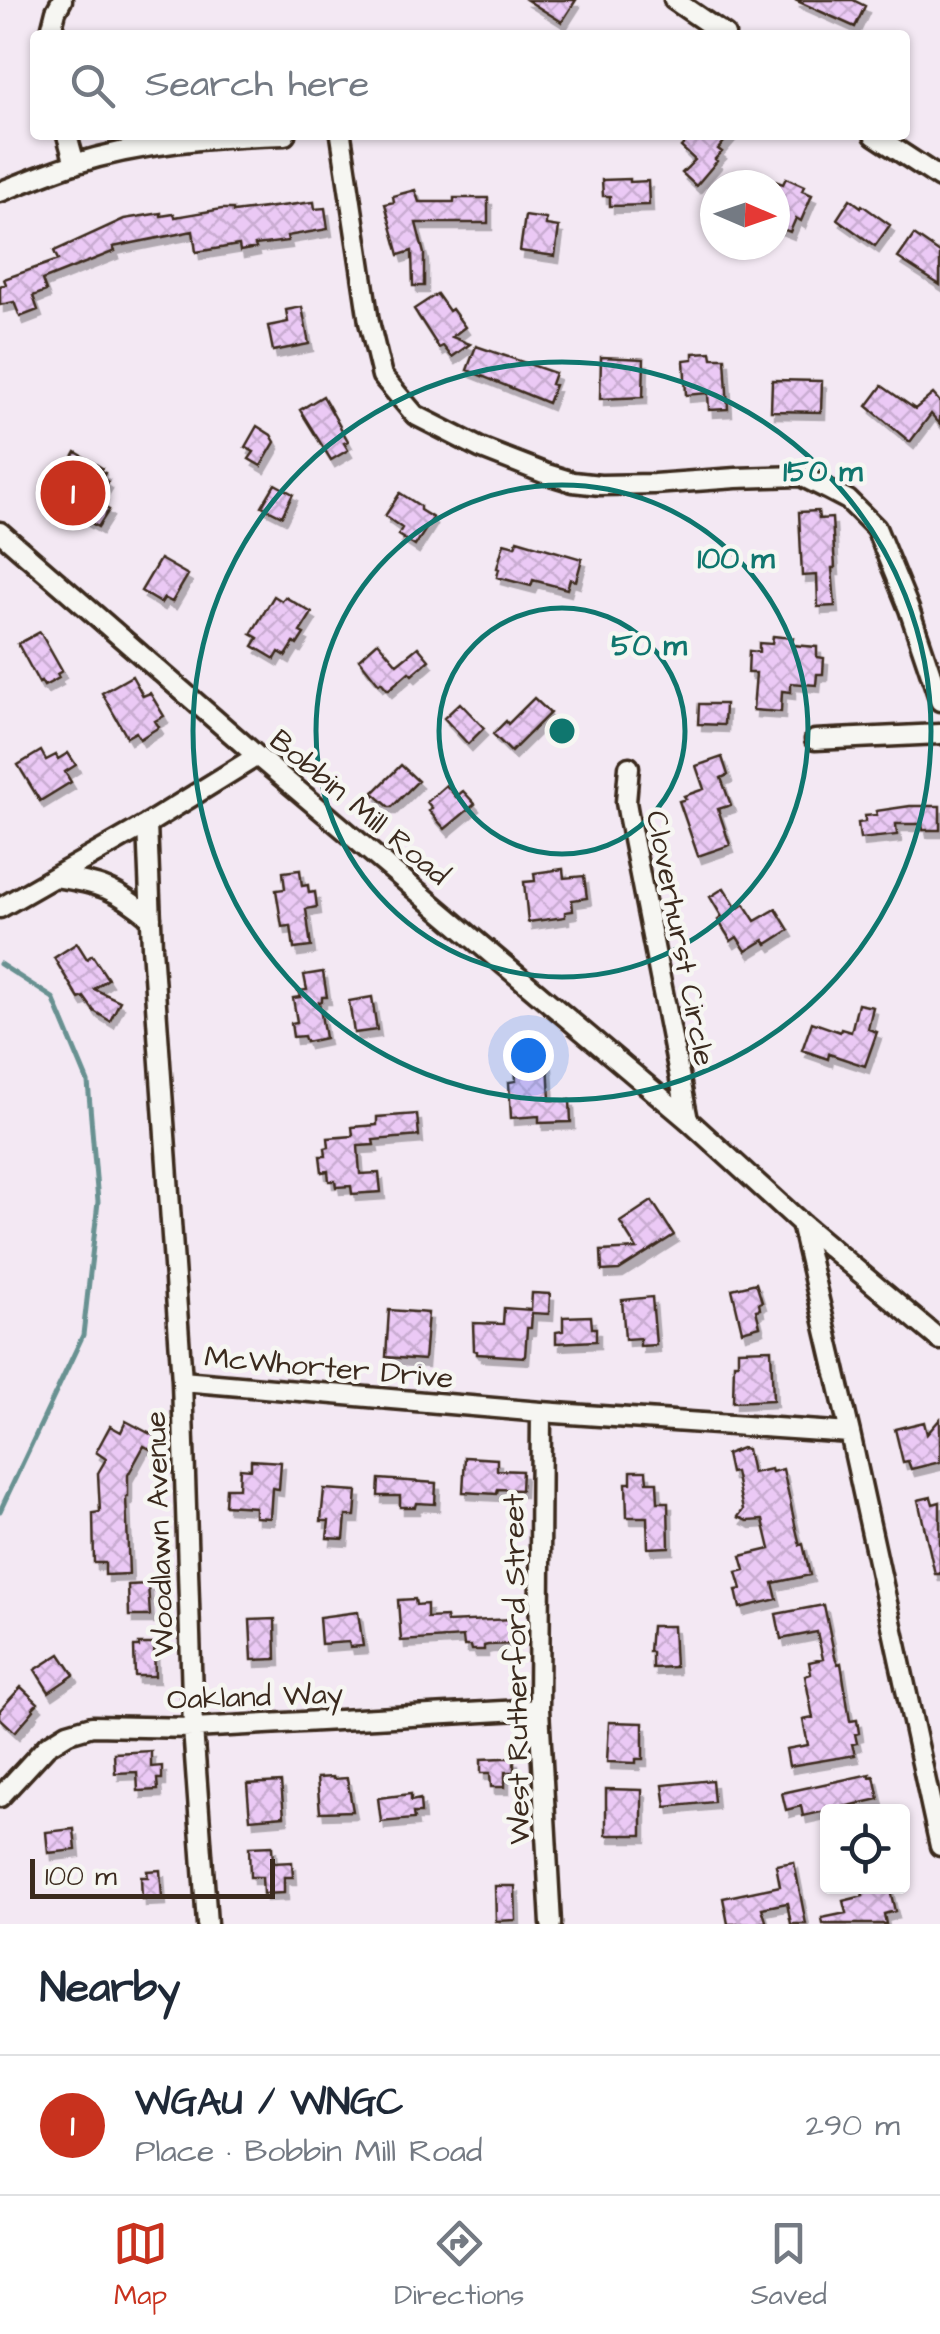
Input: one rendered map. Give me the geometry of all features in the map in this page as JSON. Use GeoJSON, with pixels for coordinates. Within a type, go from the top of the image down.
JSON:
{"type":"FeatureCollection","features":[{"type":"Feature","properties":{"kind":"street"},"geometry":{"type":"LineString","coordinates":[[51,30],[62,0]]}},
{"type":"Feature","properties":{"kind":"street"},"geometry":{"type":"LineString","coordinates":[[674,0],[718,30]]}},
{"type":"Feature","properties":{"kind":"street"},"geometry":{"type":"LineString","coordinates":[[68,140],[75,164]]}},
{"type":"Feature","properties":{"kind":"street"},"geometry":{"type":"LineString","coordinates":[[0,192],[75,164],[154,146],[211,140]]}},
{"type":"Feature","properties":{"kind":"street"},"geometry":{"type":"LineString","coordinates":[[342,140],[369,322],[382,376],[415,415],[480,448],[573,482],[600,485],[801,476],[839,495],[876,528],[940,701]]}},
{"type":"Feature","properties":{"kind":"street"},"geometry":{"type":"LineString","coordinates":[[882,140],[940,178]]}},
{"type":"Feature","properties":{"kind":"street","name":"Bobbin Mill Road"},"geometry":{"type":"LineString","coordinates":[[0,532],[940,1340]]}},
{"type":"Feature","properties":{"kind":"street"},"geometry":{"type":"LineString","coordinates":[[815,740],[940,734]]}},
{"type":"Feature","properties":{"kind":"street"},"geometry":{"type":"LineString","coordinates":[[0,908],[257,756]]}},
{"type":"Feature","properties":{"kind":"street","name":"Cloverhurst Circle"},"geometry":{"type":"LineString","coordinates":[[629,767],[626,802],[688,1120]]}},
{"type":"Feature","properties":{"kind":"street","name":"McWhorter Drive"},"geometry":{"type":"LineString","coordinates":[[147,824],[182,1382],[850,1434]]}},
{"type":"Feature","properties":{"kind":"street"},"geometry":{"type":"LineString","coordinates":[[56,877],[89,882],[127,898],[151,918]]}},
{"type":"Feature","properties":{"kind":"street"},"geometry":{"type":"LineString","coordinates":[[801,1223],[940,1846]]}},
{"type":"Feature","properties":{"kind":"street","name":"Woodlawn Avenue"},"geometry":{"type":"LineString","coordinates":[[182,1382],[193,1728],[206,1924]]}},
{"type":"Feature","properties":{"kind":"street","name":"West Rutherford Street"},"geometry":{"type":"LineString","coordinates":[[541,1412],[539,1709],[551,1924]]}},
{"type":"Feature","properties":{"kind":"street","name":"Oakland Way"},"geometry":{"type":"LineString","coordinates":[[0,1796],[48,1746],[68,1733],[92,1726],[193,1728],[539,1709]]}},
{"type":"Feature","properties":{"kind":"building"},"geometry":{"type":"Polygon","coordinates":[[[527,0],[576,0],[562,22],[527,0]]]}},
{"type":"Feature","properties":{"kind":"building"},"geometry":{"type":"Polygon","coordinates":[[[795,0],[853,0],[865,6],[855,27],[795,0]]]}},
{"type":"Feature","properties":{"kind":"building"},"geometry":{"type":"Polygon","coordinates":[[[687,140],[726,140],[709,170],[700,170],[696,186],[682,173],[695,160],[681,147],[687,140]]]}},
{"type":"Feature","properties":{"kind":"building"},"geometry":{"type":"Polygon","coordinates":[[[602,180],[648,181],[649,205],[610,206],[610,196],[603,196],[602,180]]]}},
{"type":"Feature","properties":{"kind":"building"},"geometry":{"type":"Polygon","coordinates":[[[790,180],[812,195],[801,221],[796,218],[790,232],[790,180]]]}},
{"type":"Feature","properties":{"kind":"building"},"geometry":{"type":"Polygon","coordinates":[[[415,190],[419,202],[488,198],[488,223],[416,223],[424,254],[424,286],[413,286],[412,251],[399,255],[385,204],[394,202],[393,196],[415,190]]]}},
{"type":"Feature","properties":{"kind":"building"},"geometry":{"type":"Polygon","coordinates":[[[850,199],[890,225],[875,246],[837,219],[850,199]]]}},
{"type":"Feature","properties":{"kind":"building"},"geometry":{"type":"Polygon","coordinates":[[[314,202],[315,209],[325,208],[328,229],[287,236],[288,241],[240,251],[239,245],[196,252],[193,231],[113,247],[115,251],[42,280],[46,291],[33,296],[38,310],[20,317],[14,302],[0,305],[4,279],[58,260],[54,251],[124,219],[314,202]]]}},
{"type":"Feature","properties":{"kind":"building"},"geometry":{"type":"Polygon","coordinates":[[[525,216],[546,219],[546,225],[559,227],[555,256],[520,251],[525,216]]]}},
{"type":"Feature","properties":{"kind":"building"},"geometry":{"type":"Polygon","coordinates":[[[914,235],[940,253],[940,285],[898,258],[914,235]]]}},
{"type":"Feature","properties":{"kind":"building"},"geometry":{"type":"Polygon","coordinates":[[[437,294],[465,327],[452,337],[470,344],[452,357],[443,346],[439,348],[414,309],[437,294]]]}},
{"type":"Feature","properties":{"kind":"building"},"geometry":{"type":"Polygon","coordinates":[[[302,307],[309,344],[273,351],[268,326],[288,322],[286,310],[302,307]]]}},
{"type":"Feature","properties":{"kind":"building"},"geometry":{"type":"Polygon","coordinates":[[[476,346],[555,373],[548,403],[467,370],[476,346]]]}},
{"type":"Feature","properties":{"kind":"building"},"geometry":{"type":"Polygon","coordinates":[[[711,352],[712,358],[725,358],[728,409],[709,410],[708,393],[686,395],[684,360],[693,359],[693,353],[711,352]]]}},
{"type":"Feature","properties":{"kind":"building"},"geometry":{"type":"Polygon","coordinates":[[[601,357],[644,359],[643,397],[600,399],[601,357]]]}},
{"type":"Feature","properties":{"kind":"building"},"geometry":{"type":"Polygon","coordinates":[[[772,380],[822,381],[821,412],[771,411],[772,380]]]}},
{"type":"Feature","properties":{"kind":"building"},"geometry":{"type":"Polygon","coordinates":[[[882,386],[915,409],[933,394],[940,402],[940,424],[931,414],[910,442],[867,406],[882,386]]]}},
{"type":"Feature","properties":{"kind":"building"},"geometry":{"type":"Polygon","coordinates":[[[323,396],[348,441],[344,443],[348,450],[331,460],[300,410],[323,396]]]}},
{"type":"Feature","properties":{"kind":"building"},"geometry":{"type":"Polygon","coordinates":[[[257,426],[275,442],[261,466],[249,459],[254,452],[245,447],[257,426]]]}},
{"type":"Feature","properties":{"kind":"building"},"geometry":{"type":"Polygon","coordinates":[[[76,452],[102,468],[102,478],[108,482],[96,502],[109,510],[98,527],[41,491],[52,472],[55,474],[61,464],[67,468],[76,452]]]}},
{"type":"Feature","properties":{"kind":"building"},"geometry":{"type":"Polygon","coordinates":[[[275,484],[293,494],[282,516],[262,506],[275,484]]]}},
{"type":"Feature","properties":{"kind":"building"},"geometry":{"type":"Polygon","coordinates":[[[400,493],[433,518],[415,546],[398,535],[402,528],[385,516],[400,493]]]}},
{"type":"Feature","properties":{"kind":"building"},"geometry":{"type":"Polygon","coordinates":[[[818,511],[819,519],[832,518],[835,606],[818,607],[817,575],[802,576],[799,512],[818,511]]]}},
{"type":"Feature","properties":{"kind":"building"},"geometry":{"type":"Polygon","coordinates":[[[517,540],[582,559],[576,581],[570,579],[567,589],[533,580],[531,586],[497,577],[504,543],[515,546],[517,540]]]}},
{"type":"Feature","properties":{"kind":"building"},"geometry":{"type":"Polygon","coordinates":[[[160,559],[188,575],[172,602],[164,598],[161,603],[141,591],[160,559]]]}},
{"type":"Feature","properties":{"kind":"building"},"geometry":{"type":"Polygon","coordinates":[[[274,596],[282,601],[285,597],[312,613],[297,645],[294,643],[286,656],[279,652],[275,659],[253,646],[258,638],[251,634],[274,596]]]}},
{"type":"Feature","properties":{"kind":"building"},"geometry":{"type":"Polygon","coordinates":[[[40,632],[62,671],[57,674],[59,678],[44,686],[18,644],[40,632]]]}},
{"type":"Feature","properties":{"kind":"building"},"geometry":{"type":"Polygon","coordinates":[[[773,636],[793,638],[792,645],[817,647],[817,657],[824,658],[823,674],[817,674],[816,685],[791,683],[791,692],[782,691],[781,712],[753,710],[756,673],[748,673],[749,651],[759,652],[759,643],[772,644],[773,636]]]}},
{"type":"Feature","properties":{"kind":"building"},"geometry":{"type":"Polygon","coordinates":[[[378,642],[397,664],[418,647],[429,660],[388,690],[359,659],[378,642]]]}},
{"type":"Feature","properties":{"kind":"building"},"geometry":{"type":"Polygon","coordinates":[[[132,676],[143,696],[150,693],[164,716],[155,721],[159,727],[140,739],[136,732],[127,737],[102,693],[132,676]]]}},
{"type":"Feature","properties":{"kind":"building"},"geometry":{"type":"Polygon","coordinates":[[[534,698],[550,713],[511,752],[493,734],[534,698]]]}},
{"type":"Feature","properties":{"kind":"building"},"geometry":{"type":"Polygon","coordinates":[[[460,703],[484,728],[468,744],[444,718],[460,703]]]}},
{"type":"Feature","properties":{"kind":"building"},"geometry":{"type":"Polygon","coordinates":[[[699,704],[725,704],[724,725],[698,724],[699,704]]]}},
{"type":"Feature","properties":{"kind":"building"},"geometry":{"type":"Polygon","coordinates":[[[41,751],[46,760],[68,753],[76,765],[65,772],[71,782],[40,801],[18,765],[41,751]]]}},
{"type":"Feature","properties":{"kind":"building"},"geometry":{"type":"Polygon","coordinates":[[[722,757],[728,775],[721,778],[731,805],[718,809],[730,845],[698,856],[679,801],[704,789],[696,766],[722,757]]]}},
{"type":"Feature","properties":{"kind":"building"},"geometry":{"type":"Polygon","coordinates":[[[401,765],[418,781],[389,807],[373,793],[401,765]]]}},
{"type":"Feature","properties":{"kind":"building"},"geometry":{"type":"Polygon","coordinates":[[[446,785],[456,797],[463,791],[475,804],[445,829],[429,811],[432,808],[427,802],[446,785]]]}},
{"type":"Feature","properties":{"kind":"building"},"geometry":{"type":"Polygon","coordinates":[[[910,806],[940,806],[940,830],[923,830],[922,824],[896,824],[897,835],[860,839],[858,823],[865,822],[865,816],[910,806]]]}},
{"type":"Feature","properties":{"kind":"building"},"geometry":{"type":"Polygon","coordinates":[[[563,869],[564,878],[584,876],[587,898],[572,900],[573,911],[565,912],[565,917],[528,922],[524,882],[535,881],[534,873],[563,869]]]}},
{"type":"Feature","properties":{"kind":"building"},"geometry":{"type":"Polygon","coordinates":[[[300,870],[302,886],[308,885],[309,893],[315,892],[317,907],[306,909],[311,947],[294,949],[291,926],[282,927],[276,890],[285,889],[283,872],[300,870]]]}},
{"type":"Feature","properties":{"kind":"building"},"geometry":{"type":"Polygon","coordinates":[[[724,888],[737,909],[744,904],[755,921],[776,909],[789,930],[746,951],[737,937],[731,941],[718,920],[722,917],[710,897],[724,888]]]}},
{"type":"Feature","properties":{"kind":"building"},"geometry":{"type":"Polygon","coordinates":[[[77,943],[87,959],[92,955],[108,979],[94,989],[120,1001],[110,1021],[94,1011],[84,997],[79,999],[54,958],[77,943]]]}},
{"type":"Feature","properties":{"kind":"building"},"geometry":{"type":"Polygon","coordinates":[[[323,972],[327,997],[319,1002],[325,1038],[306,1042],[304,1036],[293,1037],[291,1023],[297,1022],[293,998],[300,997],[298,991],[307,990],[304,975],[323,972]]]}},
{"type":"Feature","properties":{"kind":"building"},"geometry":{"type":"Polygon","coordinates":[[[372,997],[377,1030],[354,1033],[349,1001],[372,997]]]}},
{"type":"Feature","properties":{"kind":"building"},"geometry":{"type":"Polygon","coordinates":[[[858,1004],[873,1007],[868,1029],[877,1032],[865,1066],[802,1050],[812,1022],[851,1032],[858,1004]]]}},
{"type":"Feature","properties":{"kind":"building"},"geometry":{"type":"Polygon","coordinates":[[[548,1062],[550,1100],[570,1100],[571,1122],[539,1123],[539,1116],[511,1118],[509,1082],[516,1081],[515,1064],[548,1062]]]}},
{"type":"Feature","properties":{"kind":"building"},"geometry":{"type":"Polygon","coordinates":[[[417,1114],[419,1136],[373,1140],[374,1145],[358,1146],[360,1174],[379,1173],[381,1192],[352,1194],[351,1186],[336,1187],[335,1181],[329,1181],[328,1171],[322,1172],[320,1156],[326,1156],[328,1138],[353,1136],[352,1127],[377,1125],[377,1117],[417,1114]]]}},
{"type":"Feature","properties":{"kind":"building"},"geometry":{"type":"Polygon","coordinates":[[[652,1201],[674,1235],[619,1270],[602,1271],[601,1251],[637,1249],[620,1222],[652,1201]]]}},
{"type":"Feature","properties":{"kind":"building"},"geometry":{"type":"Polygon","coordinates":[[[756,1283],[762,1302],[756,1310],[760,1326],[742,1331],[732,1289],[756,1283]]]}},
{"type":"Feature","properties":{"kind":"building"},"geometry":{"type":"Polygon","coordinates":[[[532,1293],[550,1294],[549,1314],[532,1313],[525,1357],[477,1354],[473,1323],[503,1324],[504,1308],[531,1310],[532,1293]]]}},
{"type":"Feature","properties":{"kind":"building"},"geometry":{"type":"Polygon","coordinates":[[[652,1297],[656,1345],[640,1346],[640,1338],[625,1339],[622,1300],[652,1297]]]}},
{"type":"Feature","properties":{"kind":"building"},"geometry":{"type":"Polygon","coordinates":[[[389,1310],[428,1313],[424,1360],[386,1357],[389,1310]]]}},
{"type":"Feature","properties":{"kind":"building"},"geometry":{"type":"Polygon","coordinates":[[[591,1316],[596,1341],[556,1343],[556,1332],[563,1331],[563,1317],[591,1316]]]}},
{"type":"Feature","properties":{"kind":"building"},"geometry":{"type":"Polygon","coordinates":[[[771,1349],[773,1400],[733,1402],[738,1350],[771,1349]]]}},
{"type":"Feature","properties":{"kind":"building"},"geometry":{"type":"Polygon","coordinates":[[[940,1419],[940,1462],[911,1469],[908,1461],[903,1462],[895,1429],[924,1422],[927,1434],[940,1419]]]}},
{"type":"Feature","properties":{"kind":"building"},"geometry":{"type":"Polygon","coordinates":[[[126,1421],[156,1437],[150,1449],[144,1446],[128,1475],[129,1574],[105,1575],[105,1563],[94,1563],[93,1513],[100,1512],[98,1473],[106,1459],[96,1452],[110,1426],[121,1432],[126,1421]]]}},
{"type":"Feature","properties":{"kind":"building"},"geometry":{"type":"Polygon","coordinates":[[[747,1449],[752,1473],[783,1469],[810,1575],[773,1583],[777,1599],[740,1608],[736,1590],[742,1589],[737,1572],[745,1570],[741,1556],[770,1549],[763,1520],[738,1517],[743,1510],[735,1472],[730,1473],[726,1454],[747,1449]]]}},
{"type":"Feature","properties":{"kind":"building"},"geometry":{"type":"Polygon","coordinates":[[[465,1457],[497,1459],[497,1470],[522,1471],[521,1490],[498,1489],[497,1494],[463,1492],[465,1457]]]}},
{"type":"Feature","properties":{"kind":"building"},"geometry":{"type":"Polygon","coordinates":[[[251,1460],[281,1462],[279,1489],[272,1488],[270,1518],[255,1517],[255,1507],[225,1505],[226,1488],[239,1488],[240,1468],[251,1469],[251,1460]]]}},
{"type":"Feature","properties":{"kind":"building"},"geometry":{"type":"Polygon","coordinates":[[[631,1471],[646,1471],[647,1482],[657,1482],[658,1502],[668,1502],[669,1547],[648,1548],[647,1517],[627,1517],[626,1483],[631,1483],[631,1471]]]}},
{"type":"Feature","properties":{"kind":"building"},"geometry":{"type":"Polygon","coordinates":[[[379,1479],[436,1483],[435,1504],[400,1507],[400,1496],[378,1496],[379,1479]]]}},
{"type":"Feature","properties":{"kind":"building"},"geometry":{"type":"Polygon","coordinates":[[[324,1489],[357,1491],[355,1516],[346,1516],[344,1539],[327,1538],[329,1521],[321,1521],[324,1489]]]}},
{"type":"Feature","properties":{"kind":"building"},"geometry":{"type":"Polygon","coordinates":[[[931,1497],[933,1504],[940,1502],[940,1574],[935,1574],[918,1500],[931,1497]]]}},
{"type":"Feature","properties":{"kind":"building"},"geometry":{"type":"Polygon","coordinates":[[[148,1584],[150,1616],[129,1616],[128,1585],[148,1584]]]}},
{"type":"Feature","properties":{"kind":"building"},"geometry":{"type":"Polygon","coordinates":[[[415,1599],[416,1605],[427,1604],[427,1618],[446,1617],[447,1622],[513,1619],[514,1644],[472,1650],[471,1646],[464,1646],[463,1637],[401,1641],[398,1600],[415,1599]]]}},
{"type":"Feature","properties":{"kind":"building"},"geometry":{"type":"Polygon","coordinates":[[[824,1605],[835,1657],[841,1663],[850,1721],[857,1720],[857,1743],[852,1744],[855,1755],[789,1766],[786,1749],[808,1745],[803,1720],[813,1718],[805,1676],[811,1674],[809,1662],[823,1659],[817,1632],[781,1639],[776,1614],[824,1605]]]}},
{"type":"Feature","properties":{"kind":"building"},"geometry":{"type":"Polygon","coordinates":[[[358,1612],[363,1646],[350,1647],[349,1642],[321,1644],[319,1617],[358,1612]]]}},
{"type":"Feature","properties":{"kind":"building"},"geometry":{"type":"Polygon","coordinates":[[[275,1619],[276,1659],[252,1660],[250,1620],[275,1619]]]}},
{"type":"Feature","properties":{"kind":"building"},"geometry":{"type":"Polygon","coordinates":[[[651,1626],[673,1626],[675,1667],[652,1668],[651,1626]]]}},
{"type":"Feature","properties":{"kind":"building"},"geometry":{"type":"Polygon","coordinates":[[[154,1644],[155,1676],[135,1676],[134,1647],[154,1644]]]}},
{"type":"Feature","properties":{"kind":"building"},"geometry":{"type":"Polygon","coordinates":[[[60,1654],[74,1675],[49,1692],[35,1670],[60,1654]]]}},
{"type":"Feature","properties":{"kind":"building"},"geometry":{"type":"Polygon","coordinates":[[[21,1687],[38,1703],[15,1732],[0,1718],[0,1710],[21,1687]]]}},
{"type":"Feature","properties":{"kind":"building"},"geometry":{"type":"Polygon","coordinates":[[[609,1722],[643,1723],[643,1759],[636,1759],[636,1763],[607,1762],[609,1722]]]}},
{"type":"Feature","properties":{"kind":"building"},"geometry":{"type":"Polygon","coordinates":[[[151,1751],[151,1767],[162,1766],[158,1790],[138,1791],[137,1772],[115,1773],[114,1753],[151,1751]]]}},
{"type":"Feature","properties":{"kind":"building"},"geometry":{"type":"Polygon","coordinates":[[[514,1758],[514,1772],[505,1772],[505,1787],[491,1787],[490,1773],[481,1773],[481,1759],[514,1758]]]}},
{"type":"Feature","properties":{"kind":"building"},"geometry":{"type":"Polygon","coordinates":[[[870,1774],[874,1776],[879,1799],[857,1804],[820,1804],[820,1812],[803,1816],[801,1806],[786,1810],[782,1793],[870,1774]]]}},
{"type":"Feature","properties":{"kind":"building"},"geometry":{"type":"Polygon","coordinates":[[[317,1778],[347,1778],[353,1811],[320,1812],[317,1778]]]}},
{"type":"Feature","properties":{"kind":"building"},"geometry":{"type":"Polygon","coordinates":[[[712,1780],[714,1802],[666,1807],[663,1785],[712,1780]]]}},
{"type":"Feature","properties":{"kind":"building"},"geometry":{"type":"Polygon","coordinates":[[[281,1782],[284,1816],[250,1819],[247,1784],[281,1782]]]}},
{"type":"Feature","properties":{"kind":"building"},"geometry":{"type":"Polygon","coordinates":[[[606,1789],[642,1790],[642,1835],[606,1835],[606,1789]]]}},
{"type":"Feature","properties":{"kind":"building"},"geometry":{"type":"Polygon","coordinates":[[[411,1794],[411,1801],[420,1799],[421,1813],[413,1813],[414,1819],[381,1822],[378,1798],[411,1794]]]}},
{"type":"Feature","properties":{"kind":"building"},"geometry":{"type":"Polygon","coordinates":[[[74,1829],[76,1850],[48,1853],[46,1832],[74,1829]]]}},
{"type":"Feature","properties":{"kind":"building"},"geometry":{"type":"Polygon","coordinates":[[[272,1846],[273,1863],[292,1862],[293,1877],[284,1877],[284,1893],[263,1894],[262,1877],[250,1877],[249,1847],[272,1846]]]}},
{"type":"Feature","properties":{"kind":"building"},"geometry":{"type":"Polygon","coordinates":[[[794,1862],[806,1924],[791,1924],[787,1903],[762,1908],[766,1921],[758,1924],[728,1924],[723,1898],[780,1886],[776,1865],[794,1862]]]}},
{"type":"Feature","properties":{"kind":"building"},"geometry":{"type":"Polygon","coordinates":[[[160,1870],[162,1898],[142,1899],[141,1877],[148,1877],[147,1871],[160,1870]]]}},
{"type":"Feature","properties":{"kind":"building"},"geometry":{"type":"Polygon","coordinates":[[[495,1886],[515,1886],[516,1920],[496,1921],[495,1886]]]}},
{"type":"Feature","properties":{"kind":"building"},"geometry":{"type":"Polygon","coordinates":[[[891,1894],[895,1911],[884,1914],[886,1924],[823,1924],[822,1918],[846,1913],[843,1901],[891,1894]]]}},
{"type":"Feature","properties":{"kind":"waterway"},"geometry":{"type":"LineString","coordinates":[[0,964],[53,998],[88,1082],[98,1202],[83,1335],[0,1511]]}},
{"type":"Feature","properties":{"kind":"place","name":"WGAU / WNGC"},"geometry":{"type":"Point","coordinates":[73,493]}}]}
